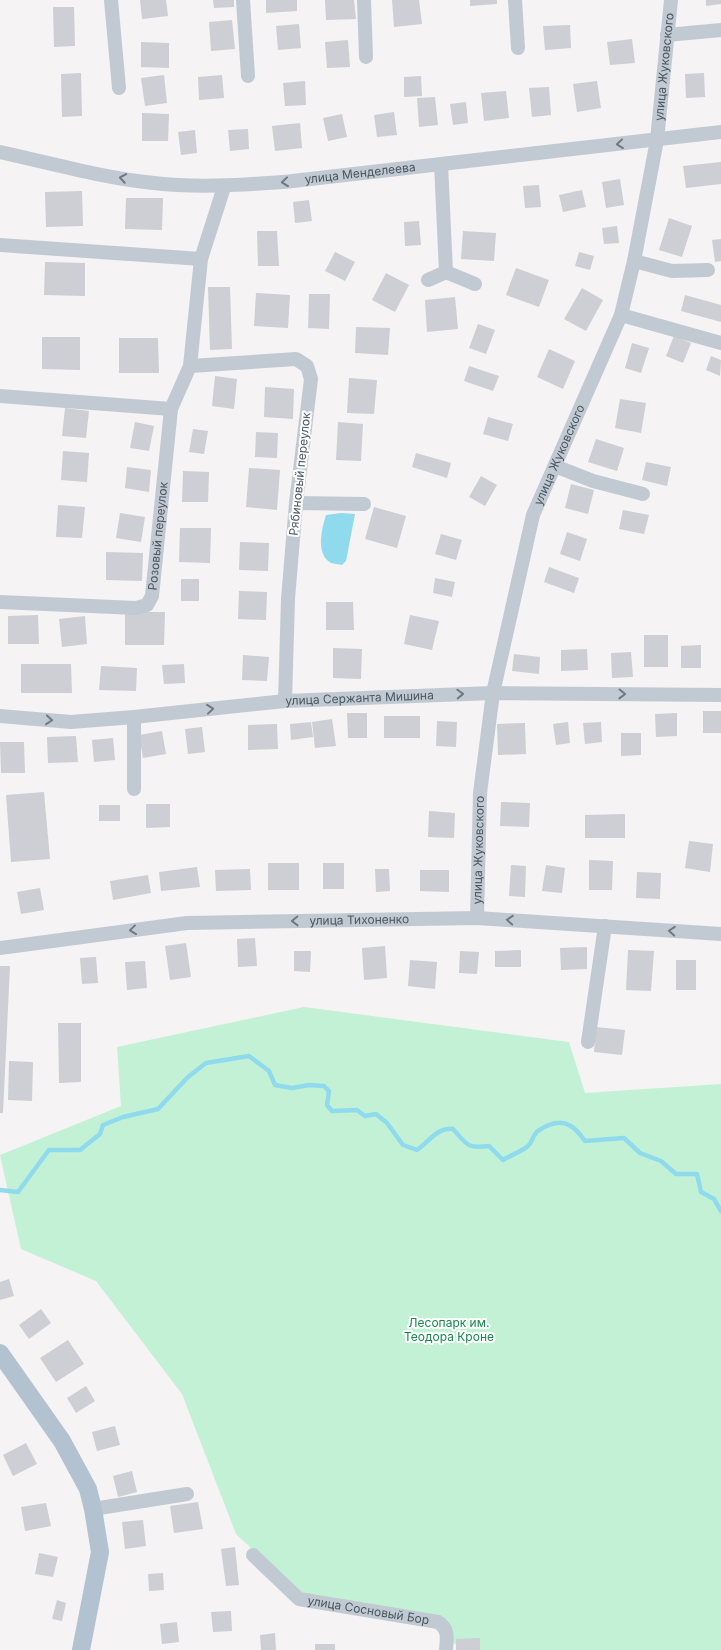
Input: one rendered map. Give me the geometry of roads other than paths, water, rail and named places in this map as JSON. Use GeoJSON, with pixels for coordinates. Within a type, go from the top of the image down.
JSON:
{"type":"FeatureCollection","features":[{"type":"Feature","properties":{"kind":"main road"},"geometry":{"type":"LineString","coordinates":[[0,1353],[62,1441],[88,1489],[100,1552],[81,1650]]}},
{"type":"Feature","properties":{"kind":"street"},"geometry":{"type":"LineString","coordinates":[[111,0],[119,88]]}},
{"type":"Feature","properties":{"kind":"street"},"geometry":{"type":"LineString","coordinates":[[243,0],[248,76]]}},
{"type":"Feature","properties":{"kind":"street"},"geometry":{"type":"LineString","coordinates":[[364,0],[366,56]]}},
{"type":"Feature","properties":{"kind":"street"},"geometry":{"type":"LineString","coordinates":[[515,0],[518,48]]}},
{"type":"Feature","properties":{"kind":"street","name":"улица Жуковского"},"geometry":{"type":"LineString","coordinates":[[477,918],[480,793],[493,693],[533,515],[621,315],[634,261],[657,140],[671,0]]}},
{"type":"Feature","properties":{"kind":"street"},"geometry":{"type":"LineString","coordinates":[[667,35],[721,30]]}},
{"type":"Feature","properties":{"kind":"street","name":"улица Менделеева"},"geometry":{"type":"LineString","coordinates":[[0,152],[104,175],[152,183],[224,187],[284,182],[721,132]]}},
{"type":"Feature","properties":{"kind":"street"},"geometry":{"type":"LineString","coordinates":[[441,164],[446,272]]}},
{"type":"Feature","properties":{"kind":"street","name":"Розовый переулок"},"geometry":{"type":"LineString","coordinates":[[0,602],[136,608],[147,605],[152,596],[171,409],[190,366],[201,259],[224,187]]}},
{"type":"Feature","properties":{"kind":"street"},"geometry":{"type":"LineString","coordinates":[[0,245],[201,259]]}},
{"type":"Feature","properties":{"kind":"street"},"geometry":{"type":"LineString","coordinates":[[634,261],[672,271],[708,270]]}},
{"type":"Feature","properties":{"kind":"street"},"geometry":{"type":"LineString","coordinates":[[428,280],[446,272],[475,284]]}},
{"type":"Feature","properties":{"kind":"street"},"geometry":{"type":"LineString","coordinates":[[621,315],[721,343]]}},
{"type":"Feature","properties":{"kind":"street","name":"Рябиновый переулок"},"geometry":{"type":"LineString","coordinates":[[190,366],[296,359],[307,366],[311,379],[296,503],[288,599],[285,701]]}},
{"type":"Feature","properties":{"kind":"street"},"geometry":{"type":"LineString","coordinates":[[0,396],[171,409]]}},
{"type":"Feature","properties":{"kind":"street"},"geometry":{"type":"LineString","coordinates":[[555,466],[593,481],[643,494]]}},
{"type":"Feature","properties":{"kind":"street"},"geometry":{"type":"LineString","coordinates":[[296,503],[364,504]]}},
{"type":"Feature","properties":{"kind":"street","name":"улица Сержанта Мишина"},"geometry":{"type":"LineString","coordinates":[[0,716],[71,722],[285,701],[493,693],[721,695]]}},
{"type":"Feature","properties":{"kind":"street"},"geometry":{"type":"LineString","coordinates":[[134,717],[134,789]]}},
{"type":"Feature","properties":{"kind":"street","name":"улица Тихоненко"},"geometry":{"type":"LineString","coordinates":[[0,948],[187,923],[477,918],[721,934]]}},
{"type":"Feature","properties":{"kind":"street"},"geometry":{"type":"LineString","coordinates":[[588,1042],[604,926]]}},
{"type":"Feature","properties":{"kind":"street"},"geometry":{"type":"LineString","coordinates":[[93,1509],[187,1494]]}},
{"type":"Feature","properties":{"kind":"street","name":"улица Сосновый Бор"},"geometry":{"type":"LineString","coordinates":[[253,1555],[299,1599],[438,1622],[447,1631],[446,1650]]}},
{"type":"Feature","properties":{"kind":"water"},"geometry":{"type":"Polygon","coordinates":[[[355,514],[346,561],[342,565],[331,563],[326,559],[321,547],[326,515],[355,514]]]}},
{"type":"Feature","properties":{"kind":"waterway"},"geometry":{"type":"LineString","coordinates":[[0,1190],[18,1192],[49,1150],[80,1150],[100,1134],[103,1125],[123,1117],[158,1109],[188,1077],[206,1063],[249,1056],[269,1071],[275,1085],[292,1088],[309,1085],[324,1086],[329,1091],[327,1105],[332,1111],[357,1110],[365,1116],[376,1114],[387,1123],[403,1145],[417,1150],[442,1130],[447,1129],[453,1129],[464,1142],[471,1146],[489,1146],[503,1160],[528,1146],[539,1130],[555,1123],[565,1124],[574,1128],[585,1141],[624,1138],[640,1153],[661,1161],[676,1174],[697,1174],[701,1192],[714,1199],[721,1211]]}},
{"type":"Feature","properties":{"kind":"park label","name":"Лесопарк им. Теодора Кроне"},"geometry":{"type":"Point","coordinates":[449,1330]}}]}
